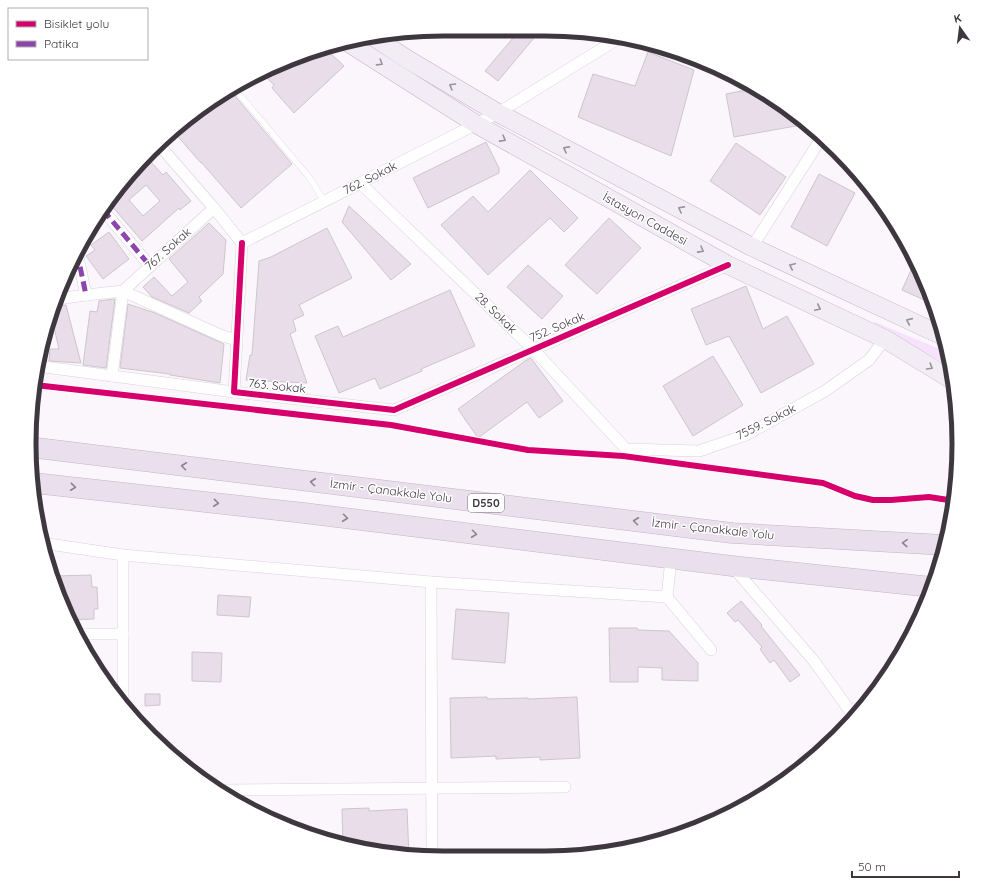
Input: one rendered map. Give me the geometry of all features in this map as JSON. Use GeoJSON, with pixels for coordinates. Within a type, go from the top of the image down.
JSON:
{"type":"FeatureCollection","features":[{"type":"Feature","properties":{"kind":"highway","name":"İzmir - Çanakkale Yolu"},"geometry":{"type":"LineString","coordinates":[[36,448],[732,533],[939,545]]}},
{"type":"Feature","properties":{"kind":"highway"},"geometry":{"type":"LineString","coordinates":[[38,483],[304,513],[671,559],[926,586]]}},
{"type":"Feature","properties":{"kind":"main road","name":"İstasyon Caddesi"},"geometry":{"type":"LineString","coordinates":[[380,41],[498,113],[752,247],[936,333]]}},
{"type":"Feature","properties":{"kind":"main road","name":"İstasyon Caddesi"},"geometry":{"type":"LineString","coordinates":[[354,46],[476,124],[728,265],[885,339],[946,377]]}},
{"type":"Feature","properties":{"kind":"street","name":"762. Sokak"},"geometry":{"type":"LineString","coordinates":[[242,243],[498,113],[613,42]]}},
{"type":"Feature","properties":{"kind":"street"},"geometry":{"type":"LineString","coordinates":[[752,247],[819,142]]}},
{"type":"Feature","properties":{"kind":"street"},"geometry":{"type":"LineString","coordinates":[[162,149],[242,243]]}},
{"type":"Feature","properties":{"kind":"street","name":"28. Sokak"},"geometry":{"type":"LineString","coordinates":[[360,183],[533,349],[626,449]]}},
{"type":"Feature","properties":{"kind":"street","name":"767. Sokak"},"geometry":{"type":"LineString","coordinates":[[123,291],[214,208]]}},
{"type":"Feature","properties":{"kind":"street"},"geometry":{"type":"LineString","coordinates":[[107,214],[150,266]]}},
{"type":"Feature","properties":{"kind":"street","name":"763. Sokak"},"geometry":{"type":"LineString","coordinates":[[242,243],[234,392],[394,410]]}},
{"type":"Feature","properties":{"kind":"street"},"geometry":{"type":"LineString","coordinates":[[79,261],[86,294]]}},
{"type":"Feature","properties":{"kind":"street","name":"752. Sokak"},"geometry":{"type":"LineString","coordinates":[[394,410],[728,265]]}},
{"type":"Feature","properties":{"kind":"street"},"geometry":{"type":"LineString","coordinates":[[112,376],[123,291]]}},
{"type":"Feature","properties":{"kind":"street"},"geometry":{"type":"LineString","coordinates":[[63,298],[86,294],[123,291],[220,335],[236,340]]}},
{"type":"Feature","properties":{"kind":"street","name":"7559. Sokak"},"geometry":{"type":"LineString","coordinates":[[626,449],[699,451],[746,435],[825,391],[869,360],[885,339]]}},
{"type":"Feature","properties":{"kind":"street"},"geometry":{"type":"LineString","coordinates":[[43,367],[234,392]]}},
{"type":"Feature","properties":{"kind":"street"},"geometry":{"type":"LineString","coordinates":[[49,544],[123,555],[431,582],[667,597]]}},
{"type":"Feature","properties":{"kind":"street"},"geometry":{"type":"LineString","coordinates":[[122,694],[123,555]]}},
{"type":"Feature","properties":{"kind":"street"},"geometry":{"type":"LineString","coordinates":[[671,559],[667,597],[711,650]]}},
{"type":"Feature","properties":{"kind":"street"},"geometry":{"type":"LineString","coordinates":[[732,566],[814,661],[851,712]]}},
{"type":"Feature","properties":{"kind":"street"},"geometry":{"type":"LineString","coordinates":[[431,582],[432,851]]}},
{"type":"Feature","properties":{"kind":"street"},"geometry":{"type":"LineString","coordinates":[[84,634],[123,634]]}},
{"type":"Feature","properties":{"kind":"street"},"geometry":{"type":"LineString","coordinates":[[230,790],[565,787]]}},
{"type":"Feature","properties":{"kind":"lane"},"geometry":{"type":"LineString","coordinates":[[238,92],[309,177],[324,201]]}},
{"type":"Feature","properties":{"kind":"shaded area"},"geometry":{"type":"Polygon","coordinates":[[[875,322],[941,349],[944,363],[873,324],[875,322]]]}},
{"type":"Feature","properties":{"kind":"building"},"geometry":{"type":"Polygon","coordinates":[[[515,36],[532,36],[534,38],[498,81],[485,71],[515,36]]]}},
{"type":"Feature","properties":{"kind":"building"},"geometry":{"type":"Polygon","coordinates":[[[648,52],[694,70],[671,156],[578,117],[593,74],[635,86],[648,52]]]}},
{"type":"Feature","properties":{"kind":"building"},"geometry":{"type":"Polygon","coordinates":[[[330,53],[344,66],[294,113],[272,88],[274,85],[266,77],[288,67],[330,53]]]}},
{"type":"Feature","properties":{"kind":"building"},"geometry":{"type":"Polygon","coordinates":[[[746,90],[771,105],[799,125],[734,137],[726,94],[746,90]]]}},
{"type":"Feature","properties":{"kind":"building"},"geometry":{"type":"Polygon","coordinates":[[[234,95],[292,164],[241,208],[177,135],[195,120],[234,95]]]}},
{"type":"Feature","properties":{"kind":"building"},"geometry":{"type":"Polygon","coordinates":[[[486,142],[499,168],[499,173],[428,208],[413,178],[486,142]]]}},
{"type":"Feature","properties":{"kind":"building"},"geometry":{"type":"Polygon","coordinates":[[[736,143],[786,177],[760,215],[710,181],[736,143]]]}},
{"type":"Feature","properties":{"kind":"building"},"geometry":{"type":"Polygon","coordinates":[[[151,162],[163,175],[166,172],[191,201],[180,210],[179,208],[142,241],[112,206],[137,175],[147,163],[151,162]],[[146,185],[129,200],[143,216],[160,201],[146,185]]]}},
{"type":"Feature","properties":{"kind":"building"},"geometry":{"type":"Polygon","coordinates":[[[530,170],[578,218],[564,232],[550,218],[488,275],[441,225],[473,196],[488,212],[530,170]]]}},
{"type":"Feature","properties":{"kind":"building"},"geometry":{"type":"Polygon","coordinates":[[[819,174],[855,193],[827,246],[791,227],[819,174]]]}},
{"type":"Feature","properties":{"kind":"building"},"geometry":{"type":"Polygon","coordinates":[[[349,206],[411,264],[391,280],[342,222],[349,206]]]}},
{"type":"Feature","properties":{"kind":"building"},"geometry":{"type":"Polygon","coordinates":[[[609,218],[641,248],[597,294],[565,265],[609,218]]]}},
{"type":"Feature","properties":{"kind":"building"},"geometry":{"type":"Polygon","coordinates":[[[209,223],[226,240],[223,274],[199,297],[202,301],[189,313],[152,297],[143,287],[154,277],[172,296],[188,282],[169,259],[209,223]]]}},
{"type":"Feature","properties":{"kind":"building"},"geometry":{"type":"Polygon","coordinates":[[[327,228],[352,278],[299,305],[304,315],[293,320],[296,331],[290,334],[307,383],[246,380],[250,355],[252,355],[259,261],[271,257],[327,228]]]}},
{"type":"Feature","properties":{"kind":"building"},"geometry":{"type":"Polygon","coordinates":[[[109,232],[129,259],[103,279],[86,256],[95,250],[91,245],[109,232]]]}},
{"type":"Feature","properties":{"kind":"building"},"geometry":{"type":"Polygon","coordinates":[[[528,265],[563,296],[542,319],[507,287],[528,265]]]}},
{"type":"Feature","properties":{"kind":"building"},"geometry":{"type":"Polygon","coordinates":[[[912,268],[926,301],[902,290],[912,268]]]}},
{"type":"Feature","properties":{"kind":"building"},"geometry":{"type":"Polygon","coordinates":[[[746,286],[763,329],[787,316],[814,364],[761,393],[729,336],[706,345],[691,309],[746,286]]]}},
{"type":"Feature","properties":{"kind":"building"},"geometry":{"type":"Polygon","coordinates":[[[450,290],[475,346],[421,369],[422,371],[380,389],[375,378],[339,393],[315,336],[338,326],[343,337],[450,290]]]}},
{"type":"Feature","properties":{"kind":"building"},"geometry":{"type":"Polygon","coordinates":[[[115,299],[106,368],[83,365],[90,311],[97,312],[99,301],[115,299]]]}},
{"type":"Feature","properties":{"kind":"building"},"geometry":{"type":"Polygon","coordinates":[[[128,304],[155,313],[224,344],[220,383],[170,374],[120,368],[128,304]]]}},
{"type":"Feature","properties":{"kind":"building"},"geometry":{"type":"Polygon","coordinates":[[[66,305],[81,363],[49,361],[50,349],[59,349],[54,326],[61,306],[66,305]]]}},
{"type":"Feature","properties":{"kind":"building"},"geometry":{"type":"Polygon","coordinates":[[[713,356],[743,405],[693,436],[663,386],[713,356]]]}},
{"type":"Feature","properties":{"kind":"building"},"geometry":{"type":"Polygon","coordinates":[[[531,358],[563,401],[539,418],[527,402],[478,438],[458,409],[531,358]]]}},
{"type":"Feature","properties":{"kind":"building"},"geometry":{"type":"Polygon","coordinates":[[[91,575],[92,587],[97,587],[98,609],[94,609],[94,619],[76,620],[59,576],[91,575]]]}},
{"type":"Feature","properties":{"kind":"building"},"geometry":{"type":"Polygon","coordinates":[[[218,595],[251,597],[249,617],[217,615],[218,595]]]}},
{"type":"Feature","properties":{"kind":"building"},"geometry":{"type":"Polygon","coordinates":[[[741,601],[762,625],[761,626],[800,675],[790,682],[774,660],[770,663],[760,649],[762,647],[738,620],[735,622],[727,613],[741,601]]]}},
{"type":"Feature","properties":{"kind":"building"},"geometry":{"type":"Polygon","coordinates":[[[456,609],[509,613],[505,663],[452,659],[456,609]]]}},
{"type":"Feature","properties":{"kind":"building"},"geometry":{"type":"Polygon","coordinates":[[[609,628],[637,628],[638,630],[669,631],[698,663],[698,681],[662,680],[662,668],[638,667],[638,682],[610,682],[609,628]]]}},
{"type":"Feature","properties":{"kind":"building"},"geometry":{"type":"Polygon","coordinates":[[[192,652],[222,653],[221,682],[192,681],[192,652]]]}},
{"type":"Feature","properties":{"kind":"building"},"geometry":{"type":"Polygon","coordinates":[[[145,694],[160,694],[160,705],[145,706],[145,694]]]}},
{"type":"Feature","properties":{"kind":"building"},"geometry":{"type":"Polygon","coordinates":[[[487,697],[487,699],[528,699],[577,697],[580,758],[540,760],[540,757],[496,759],[496,756],[451,758],[450,698],[487,697]]]}},
{"type":"Feature","properties":{"kind":"building"},"geometry":{"type":"Polygon","coordinates":[[[369,808],[369,811],[407,809],[409,849],[390,848],[343,838],[342,809],[369,808]]]}},
{"type":"Feature","properties":{"kind":"marked path"},"geometry":{"type":"LineString","coordinates":[[107,214],[150,266]]}},
{"type":"Feature","properties":{"kind":"marked path"},"geometry":{"type":"LineString","coordinates":[[79,261],[86,295]]}},
{"type":"Feature","properties":{"kind":"cycle path"},"geometry":{"type":"LineString","coordinates":[[242,243],[234,392],[394,410],[728,265]]}},
{"type":"Feature","properties":{"kind":"cycle path"},"geometry":{"type":"LineString","coordinates":[[40,386],[391,425],[528,450],[623,456],[823,483],[855,496],[873,500],[929,497],[948,500]]}}]}
